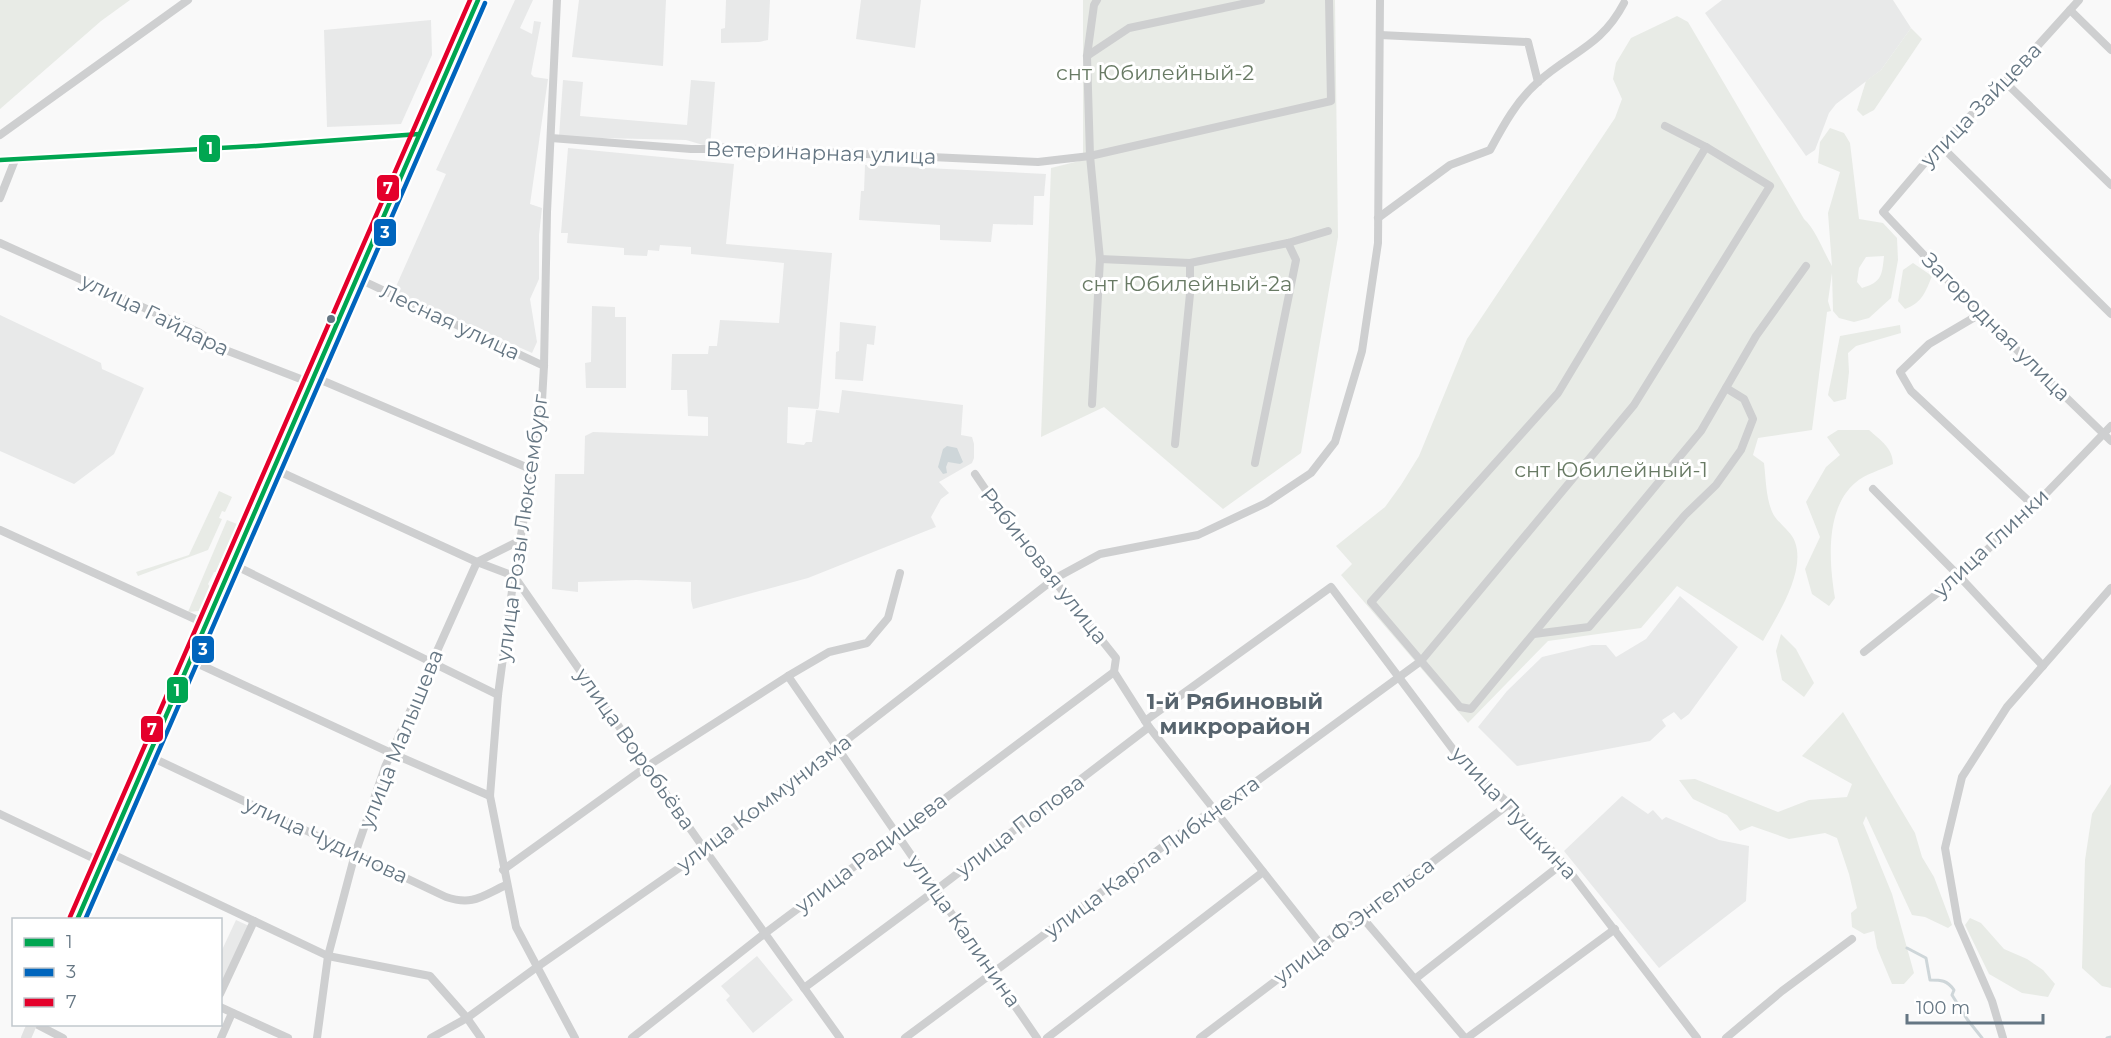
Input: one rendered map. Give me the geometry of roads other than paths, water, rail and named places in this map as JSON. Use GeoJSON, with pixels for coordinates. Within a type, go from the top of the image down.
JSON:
{"type":"FeatureCollection","features":[{"type":"Feature","properties":{"kind":"street"},"geometry":{"type":"LineString","coordinates":[[0,135],[188,0]]}},
{"type":"Feature","properties":{"kind":"street"},"geometry":{"type":"LineString","coordinates":[[78,918],[478,0]]}},
{"type":"Feature","properties":{"kind":"street","name":"улица Розы Люксембург"},"geometry":{"type":"LineString","coordinates":[[557,0],[547,212],[541,418],[514,576],[498,695],[490,796],[516,927],[575,1038]]}},
{"type":"Feature","properties":{"kind":"street"},"geometry":{"type":"LineString","coordinates":[[1092,404],[1100,259],[1090,156],[1087,56],[1094,5],[1097,0]]}},
{"type":"Feature","properties":{"kind":"street"},"geometry":{"type":"LineString","coordinates":[[1087,56],[1129,28],[1261,0]]}},
{"type":"Feature","properties":{"kind":"street","name":"Ветеринарная улица"},"geometry":{"type":"LineString","coordinates":[[551,138],[691,149],[726,147],[1038,162],[1090,156],[1331,101],[1329,0]]}},
{"type":"Feature","properties":{"kind":"street","name":"улица Коммунизма"},"geometry":{"type":"LineString","coordinates":[[431,1038],[467,1018],[705,850],[1054,579],[1100,554],[1198,535],[1266,503],[1311,473],[1335,442],[1362,351],[1378,243],[1380,0]]}},
{"type":"Feature","properties":{"kind":"street","name":"улица Зайцева"},"geometry":{"type":"LineString","coordinates":[[1883,212],[1940,145],[2005,82],[2079,0]]}},
{"type":"Feature","properties":{"kind":"street"},"geometry":{"type":"LineString","coordinates":[[1378,218],[1450,165],[1490,150],[1506,120],[1538,82],[1590,46],[1608,28],[1624,3]]}},
{"type":"Feature","properties":{"kind":"street"},"geometry":{"type":"LineString","coordinates":[[2070,10],[2111,50]]}},
{"type":"Feature","properties":{"kind":"street"},"geometry":{"type":"LineString","coordinates":[[1380,35],[1528,42],[1538,82]]}},
{"type":"Feature","properties":{"kind":"street"},"geometry":{"type":"LineString","coordinates":[[2005,82],[2111,185]]}},
{"type":"Feature","properties":{"kind":"street"},"geometry":{"type":"LineString","coordinates":[[1665,126],[1706,147],[1558,393],[1371,602],[1460,707],[1470,709],[1701,431],[1756,336],[1806,266]]}},
{"type":"Feature","properties":{"kind":"street"},"geometry":{"type":"LineString","coordinates":[[0,160],[257,146],[419,134]]}},
{"type":"Feature","properties":{"kind":"street"},"geometry":{"type":"LineString","coordinates":[[1940,145],[2111,314]]}},
{"type":"Feature","properties":{"kind":"street","name":"улица Карла Либкнехта"},"geometry":{"type":"LineString","coordinates":[[905,1038],[1204,816],[1216,811],[1421,661],[1634,405],[1770,186],[1706,147]]}},
{"type":"Feature","properties":{"kind":"street"},"geometry":{"type":"LineString","coordinates":[[0,198],[15,160]]}},
{"type":"Feature","properties":{"kind":"street","name":"Загородная улица"},"geometry":{"type":"LineString","coordinates":[[1883,212],[1980,314],[2111,441]]}},
{"type":"Feature","properties":{"kind":"street"},"geometry":{"type":"LineString","coordinates":[[1100,259],[1190,263],[1288,243],[1328,231]]}},
{"type":"Feature","properties":{"kind":"street","name":"улица Гайдара"},"geometry":{"type":"LineString","coordinates":[[0,243],[200,333],[228,351],[313,380],[533,470]]}},
{"type":"Feature","properties":{"kind":"street"},"geometry":{"type":"LineString","coordinates":[[1255,463],[1296,260],[1288,243]]}},
{"type":"Feature","properties":{"kind":"street"},"geometry":{"type":"LineString","coordinates":[[1175,444],[1190,294],[1190,263]]}},
{"type":"Feature","properties":{"kind":"street","name":"Лесная улица"},"geometry":{"type":"LineString","coordinates":[[357,278],[544,366]]}},
{"type":"Feature","properties":{"kind":"street"},"geometry":{"type":"LineString","coordinates":[[1980,314],[1929,344],[1900,372],[1911,391],[2034,506]]}},
{"type":"Feature","properties":{"kind":"street"},"geometry":{"type":"LineString","coordinates":[[1534,634],[1589,627],[1685,515],[1716,485],[1741,450],[1753,419],[1744,399],[1726,388]]}},
{"type":"Feature","properties":{"kind":"street","name":"улица Глинки"},"geometry":{"type":"LineString","coordinates":[[1864,652],[1959,576],[2034,506],[2111,426]]}},
{"type":"Feature","properties":{"kind":"street"},"geometry":{"type":"LineString","coordinates":[[274,469],[477,562],[514,576]]}},
{"type":"Feature","properties":{"kind":"street","name":"Рябиновая улица"},"geometry":{"type":"LineString","coordinates":[[975,474],[1009,524],[1116,658],[1114,672],[1147,724],[1321,945]]}},
{"type":"Feature","properties":{"kind":"street"},"geometry":{"type":"LineString","coordinates":[[1873,489],[2043,666]]}},
{"type":"Feature","properties":{"kind":"street"},"geometry":{"type":"LineString","coordinates":[[0,530],[206,624]]}},
{"type":"Feature","properties":{"kind":"street"},"geometry":{"type":"LineString","coordinates":[[477,562],[519,541]]}},
{"type":"Feature","properties":{"kind":"street","name":"улица Малышева"},"geometry":{"type":"LineString","coordinates":[[317,1038],[328,956],[355,854],[385,766],[477,562]]}},
{"type":"Feature","properties":{"kind":"street"},"geometry":{"type":"LineString","coordinates":[[232,564],[498,695]]}},
{"type":"Feature","properties":{"kind":"street"},"geometry":{"type":"LineString","coordinates":[[503,870],[646,766],[788,676],[829,652],[863,644],[870,640],[888,618],[900,573]]}},
{"type":"Feature","properties":{"kind":"street","name":"улица Воробьёва"},"geometry":{"type":"LineString","coordinates":[[514,576],[705,850],[840,1038]]}},
{"type":"Feature","properties":{"kind":"street","name":"улица Пушкина"},"geometry":{"type":"LineString","coordinates":[[1331,587],[1461,760],[1509,804],[1563,863],[1697,1038]]}},
{"type":"Feature","properties":{"kind":"street","name":"улица Попова"},"geometry":{"type":"LineString","coordinates":[[804,988],[936,890],[1147,724],[1331,587]]}},
{"type":"Feature","properties":{"kind":"street"},"geometry":{"type":"LineString","coordinates":[[2004,1038],[1992,1001],[1958,923],[1945,848],[1962,777],[2007,708],[2111,588]]}},
{"type":"Feature","properties":{"kind":"street"},"geometry":{"type":"LineString","coordinates":[[190,660],[490,796]]}},
{"type":"Feature","properties":{"kind":"street","name":"улица Радищева"},"geometry":{"type":"LineString","coordinates":[[632,1038],[764,933],[1114,672]]}},
{"type":"Feature","properties":{"kind":"street","name":"улица Калинина"},"geometry":{"type":"LineString","coordinates":[[788,676],[1037,1038]]}},
{"type":"Feature","properties":{"kind":"street","name":"улица Чудинова"},"geometry":{"type":"LineString","coordinates":[[149,756],[446,897],[462,902],[473,900],[506,885]]}},
{"type":"Feature","properties":{"kind":"street","name":"улица Ф.Энгельса"},"geometry":{"type":"LineString","coordinates":[[1203,1037],[1509,804]]}},
{"type":"Feature","properties":{"kind":"street"},"geometry":{"type":"LineString","coordinates":[[0,814],[101,862]]}},
{"type":"Feature","properties":{"kind":"street"},"geometry":{"type":"LineString","coordinates":[[106,851],[328,956],[430,976],[467,1018],[481,1038]]}},
{"type":"Feature","properties":{"kind":"street"},"geometry":{"type":"LineString","coordinates":[[1415,979],[1563,863]]}},
{"type":"Feature","properties":{"kind":"street"},"geometry":{"type":"LineString","coordinates":[[1047,1038],[1263,872]]}},
{"type":"Feature","properties":{"kind":"street"},"geometry":{"type":"LineString","coordinates":[[1361,916],[1466,1038],[1615,929]]}},
{"type":"Feature","properties":{"kind":"street"},"geometry":{"type":"LineString","coordinates":[[222,990],[254,921]]}},
{"type":"Feature","properties":{"kind":"street"},"geometry":{"type":"LineString","coordinates":[[1726,1038],[1782,991],[1852,939]]}},
{"type":"Feature","properties":{"kind":"street"},"geometry":{"type":"LineString","coordinates":[[222,1008],[288,1038]]}},
{"type":"Feature","properties":{"kind":"street"},"geometry":{"type":"LineString","coordinates":[[221,1038],[232,1013]]}},
{"type":"Feature","properties":{"kind":"street"},"geometry":{"type":"LineString","coordinates":[[38,1026],[63,1038]]}},
{"type":"Feature","properties":{"kind":"waterway"},"geometry":{"type":"LineString","coordinates":[[1907,948],[1926,958],[1930,980],[1944,981],[1949,984],[1954,990],[1952,995],[1982,1038]]}},
{"type":"Feature","properties":{"kind":"waterway"},"geometry":{"type":"LineString","coordinates":[[2107,1038],[2111,1037]]}},
{"type":"Feature","properties":{"kind":"district","name":"1-й Рябиновый микрорайон"},"geometry":{"type":"Point","coordinates":[1235,714]}},
{"type":"Feature","properties":{"kind":"park label","name":"снт Юбилейный-2"},"geometry":{"type":"Point","coordinates":[1155,73]}},
{"type":"Feature","properties":{"kind":"park label","name":"снт Юбилейный-2а"},"geometry":{"type":"Point","coordinates":[1187,284]}},
{"type":"Feature","properties":{"kind":"park label","name":"снт Юбилейный-1"},"geometry":{"type":"Point","coordinates":[1611,470]}}]}
